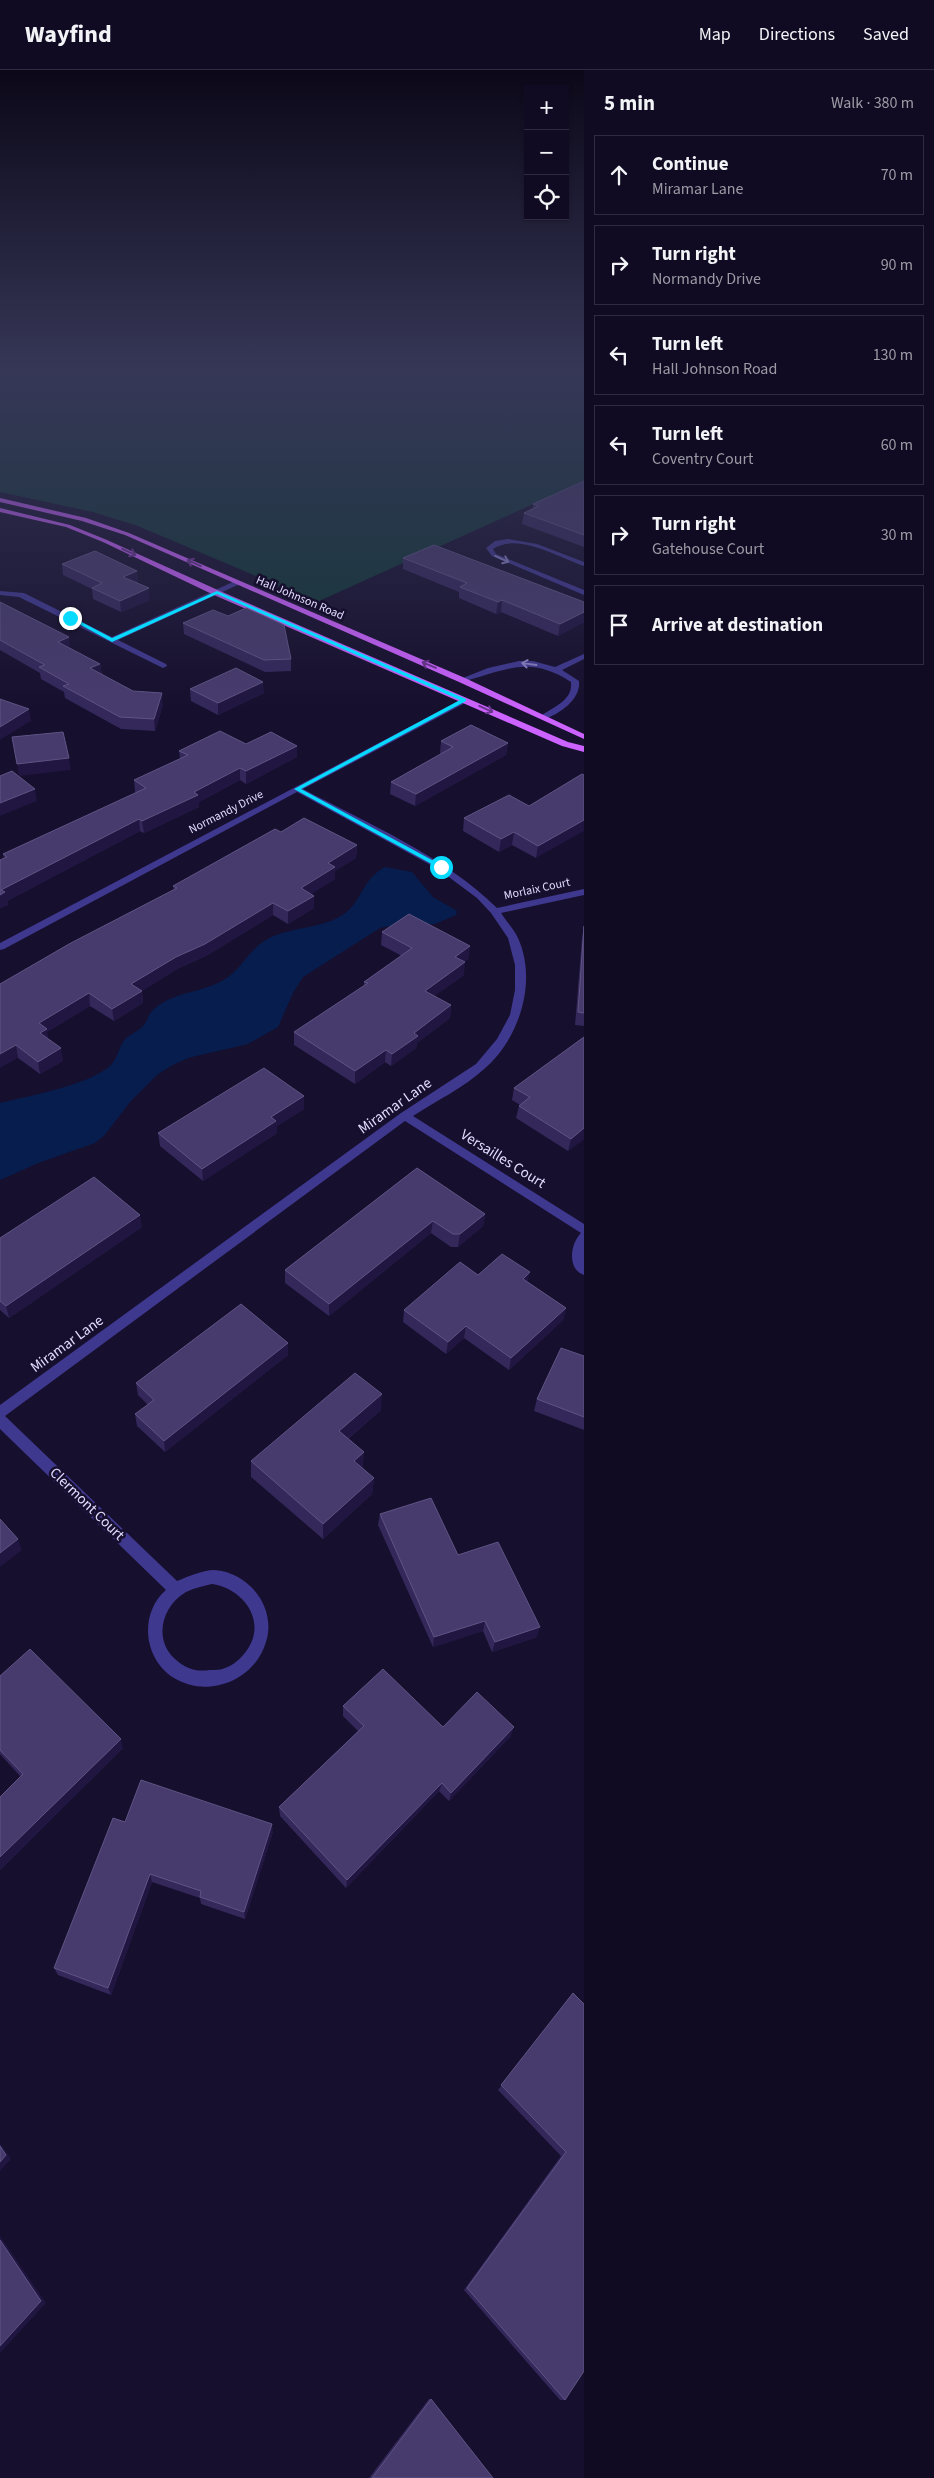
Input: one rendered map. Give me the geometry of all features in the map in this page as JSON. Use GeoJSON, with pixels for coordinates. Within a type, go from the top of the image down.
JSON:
{"type":"FeatureCollection","features":[{"type":"Feature","properties":{"kind":"main road","name":"Hall Johnson Road"},"geometry":{"type":"LineString","coordinates":[[0,500],[84,519],[127,534],[462,680],[545,717],[584,737]]}},
{"type":"Feature","properties":{"kind":"main road","name":"Hall Johnson Road"},"geometry":{"type":"LineString","coordinates":[[0,510],[68,526],[217,593],[565,744],[584,749]]}},
{"type":"Feature","properties":{"kind":"street"},"geometry":{"type":"LineString","coordinates":[[584,564],[522,542],[504,541],[492,544],[489,548],[494,555],[584,593]]}},
{"type":"Feature","properties":{"kind":"street"},"geometry":{"type":"LineString","coordinates":[[112,640],[238,583]]}},
{"type":"Feature","properties":{"kind":"street"},"geometry":{"type":"LineString","coordinates":[[0,593],[14,593],[164,666]]}},
{"type":"Feature","properties":{"kind":"street"},"geometry":{"type":"LineString","coordinates":[[554,670],[584,656]]}},
{"type":"Feature","properties":{"kind":"street"},"geometry":{"type":"LineString","coordinates":[[462,680],[511,663],[533,664],[554,670],[575,681],[576,690],[571,699],[545,717]]}},
{"type":"Feature","properties":{"kind":"street","name":"Normandy Drive"},"geometry":{"type":"LineString","coordinates":[[0,947],[464,700]]}},
{"type":"Feature","properties":{"kind":"street","name":"Miramar Lane"},"geometry":{"type":"LineString","coordinates":[[0,1412],[405,1116],[480,1067],[502,1041],[515,1015],[520,990],[520,965],[513,938],[495,910],[480,896],[441,867],[297,789]]}},
{"type":"Feature","properties":{"kind":"street","name":"Morlaix Court"},"geometry":{"type":"LineString","coordinates":[[495,910],[584,892]]}},
{"type":"Feature","properties":{"kind":"street","name":"Versailles Court"},"geometry":{"type":"LineString","coordinates":[[405,1116],[584,1230]]}},
{"type":"Feature","properties":{"kind":"street"},"geometry":{"type":"LineString","coordinates":[[584,1237],[580,1242],[577,1253],[584,1270]]}},
{"type":"Feature","properties":{"kind":"street","name":"Clermont Court"},"geometry":{"type":"LineString","coordinates":[[0,1420],[175,1589]]}},
{"type":"Feature","properties":{"kind":"street"},"geometry":{"type":"LineString","coordinates":[[212,1577],[230,1581],[247,1591],[258,1606],[262,1624],[260,1643],[250,1660],[234,1672],[215,1679],[194,1678],[176,1671],[162,1657],[154,1640],[154,1621],[162,1603],[175,1589],[192,1580],[212,1577]]}},
{"type":"Feature","properties":{"kind":"green space"},"geometry":{"type":"Polygon","coordinates":[[[0,485],[574,485],[317,602],[138,526],[93,512],[0,492],[0,485]]]}},
{"type":"Feature","properties":{"kind":"water"},"geometry":{"type":"Polygon","coordinates":[[[385,867],[412,872],[433,897],[457,911],[456,915],[435,924],[396,925],[380,928],[303,977],[293,993],[278,1027],[248,1044],[188,1058],[171,1066],[157,1075],[130,1102],[104,1136],[95,1143],[41,1162],[0,1180],[0,1103],[58,1089],[101,1072],[113,1063],[125,1040],[145,1024],[151,1012],[161,1004],[177,996],[222,981],[235,971],[266,940],[285,932],[325,923],[344,914],[355,903],[371,878],[385,867]]]}},
{"type":"Feature","properties":{"kind":"building"},"geometry":{"type":"Polygon","coordinates":[[[574,485],[584,485],[584,535],[524,513],[539,506],[533,504],[574,485]]]}},
{"type":"Feature","properties":{"kind":"building"},"geometry":{"type":"Polygon","coordinates":[[[434,545],[584,602],[584,612],[560,624],[502,600],[498,602],[460,587],[467,583],[403,558],[434,545]]]}},
{"type":"Feature","properties":{"kind":"building"},"geometry":{"type":"Polygon","coordinates":[[[95,551],[137,571],[123,577],[149,588],[120,601],[92,588],[102,583],[62,564],[95,551]]]}},
{"type":"Feature","properties":{"kind":"building"},"geometry":{"type":"Polygon","coordinates":[[[0,602],[69,637],[58,642],[100,664],[90,668],[133,691],[162,693],[154,719],[120,717],[63,686],[69,684],[39,667],[45,665],[0,640],[0,602]]]}},
{"type":"Feature","properties":{"kind":"building"},"geometry":{"type":"Polygon","coordinates":[[[246,608],[284,625],[291,659],[264,660],[183,623],[213,610],[228,616],[246,608]]]}},
{"type":"Feature","properties":{"kind":"building"},"geometry":{"type":"Polygon","coordinates":[[[236,668],[263,682],[218,703],[190,689],[236,668]]]}},
{"type":"Feature","properties":{"kind":"building"},"geometry":{"type":"Polygon","coordinates":[[[0,699],[29,709],[0,727],[0,699]]]}},
{"type":"Feature","properties":{"kind":"building"},"geometry":{"type":"Polygon","coordinates":[[[471,725],[508,743],[416,794],[391,782],[453,747],[441,741],[471,725]]]}},
{"type":"Feature","properties":{"kind":"building"},"geometry":{"type":"Polygon","coordinates":[[[220,731],[246,744],[271,732],[297,746],[246,771],[240,768],[194,792],[198,795],[142,821],[139,819],[1,890],[5,892],[0,895],[0,860],[7,857],[3,854],[146,788],[134,780],[188,755],[179,751],[220,731]]]}},
{"type":"Feature","properties":{"kind":"building"},"geometry":{"type":"Polygon","coordinates":[[[63,732],[69,758],[17,764],[12,737],[63,732]]]}},
{"type":"Feature","properties":{"kind":"building"},"geometry":{"type":"Polygon","coordinates":[[[12,771],[35,789],[0,803],[0,776],[12,771]]]}},
{"type":"Feature","properties":{"kind":"building"},"geometry":{"type":"Polygon","coordinates":[[[582,774],[584,775],[584,820],[538,846],[514,832],[501,839],[464,818],[509,795],[529,806],[582,774]]]}},
{"type":"Feature","properties":{"kind":"building"},"geometry":{"type":"Polygon","coordinates":[[[304,818],[357,845],[328,863],[335,867],[301,888],[314,896],[288,911],[273,903],[205,944],[176,957],[131,984],[142,991],[112,1009],[89,993],[39,1023],[47,1029],[40,1033],[61,1048],[38,1062],[16,1045],[0,1054],[0,984],[69,944],[177,888],[173,886],[275,829],[281,832],[304,818]]]}},
{"type":"Feature","properties":{"kind":"building"},"geometry":{"type":"Polygon","coordinates":[[[409,914],[470,946],[455,957],[465,962],[425,991],[451,1005],[414,1033],[418,1036],[392,1054],[386,1050],[355,1071],[294,1032],[368,983],[364,982],[412,948],[382,932],[409,914]]]}},
{"type":"Feature","properties":{"kind":"building"},"geometry":{"type":"Polygon","coordinates":[[[584,926],[584,1013],[578,1012],[584,926]]]}},
{"type":"Feature","properties":{"kind":"building"},"geometry":{"type":"Polygon","coordinates":[[[584,1037],[584,1128],[571,1139],[519,1106],[530,1097],[514,1088],[584,1037]]]}},
{"type":"Feature","properties":{"kind":"building"},"geometry":{"type":"Polygon","coordinates":[[[264,1068],[304,1096],[271,1117],[276,1121],[202,1169],[158,1133],[264,1068]]]}},
{"type":"Feature","properties":{"kind":"building"},"geometry":{"type":"Polygon","coordinates":[[[417,1168],[485,1214],[460,1234],[453,1234],[433,1221],[329,1304],[285,1270],[417,1168]]]}},
{"type":"Feature","properties":{"kind":"building"},"geometry":{"type":"Polygon","coordinates":[[[94,1177],[140,1215],[6,1306],[0,1301],[0,1238],[94,1177]]]}},
{"type":"Feature","properties":{"kind":"building"},"geometry":{"type":"Polygon","coordinates":[[[502,1254],[530,1272],[523,1279],[566,1308],[511,1358],[466,1326],[448,1342],[404,1310],[460,1262],[478,1275],[502,1254]]]}},
{"type":"Feature","properties":{"kind":"building"},"geometry":{"type":"Polygon","coordinates":[[[241,1304],[288,1343],[164,1441],[135,1414],[154,1400],[136,1383],[241,1304]]]}},
{"type":"Feature","properties":{"kind":"building"},"geometry":{"type":"Polygon","coordinates":[[[561,1348],[584,1356],[584,1417],[537,1399],[561,1348]]]}},
{"type":"Feature","properties":{"kind":"building"},"geometry":{"type":"Polygon","coordinates":[[[355,1373],[382,1394],[339,1431],[364,1452],[354,1461],[374,1478],[323,1524],[251,1461],[355,1373]]]}},
{"type":"Feature","properties":{"kind":"building"},"geometry":{"type":"Polygon","coordinates":[[[431,1498],[458,1555],[498,1542],[540,1627],[495,1642],[485,1621],[434,1637],[380,1514],[431,1498]]]}},
{"type":"Feature","properties":{"kind":"building"},"geometry":{"type":"Polygon","coordinates":[[[0,1519],[18,1539],[0,1553],[0,1519]]]}},
{"type":"Feature","properties":{"kind":"building"},"geometry":{"type":"Polygon","coordinates":[[[30,1649],[121,1739],[0,1857],[0,1797],[23,1774],[0,1750],[0,1676],[30,1649]]]}},
{"type":"Feature","properties":{"kind":"building"},"geometry":{"type":"Polygon","coordinates":[[[383,1669],[443,1727],[477,1692],[514,1727],[451,1793],[442,1783],[347,1880],[279,1807],[364,1726],[343,1706],[383,1669]]]}},
{"type":"Feature","properties":{"kind":"building"},"geometry":{"type":"Polygon","coordinates":[[[141,1780],[272,1824],[244,1912],[200,1897],[201,1891],[150,1874],[108,1988],[54,1968],[113,1818],[125,1822],[141,1780]]]}},
{"type":"Feature","properties":{"kind":"building"},"geometry":{"type":"Polygon","coordinates":[[[573,1993],[584,2004],[584,2371],[565,2400],[467,2288],[566,2152],[501,2085],[573,1993]]]}},
{"type":"Feature","properties":{"kind":"building"},"geometry":{"type":"Polygon","coordinates":[[[0,2146],[6,2155],[0,2162],[0,2146]]]}},
{"type":"Feature","properties":{"kind":"building"},"geometry":{"type":"Polygon","coordinates":[[[0,2240],[41,2301],[0,2346],[0,2240]]]}},
{"type":"Feature","properties":{"kind":"building"},"geometry":{"type":"Polygon","coordinates":[[[431,2399],[493,2478],[372,2478],[431,2399]]]}},
{"type":"Feature","properties":{"kind":"route"},"geometry":{"type":"LineString","coordinates":[[70,618],[112,640],[217,593],[464,700],[297,789],[441,867]]}}]}
